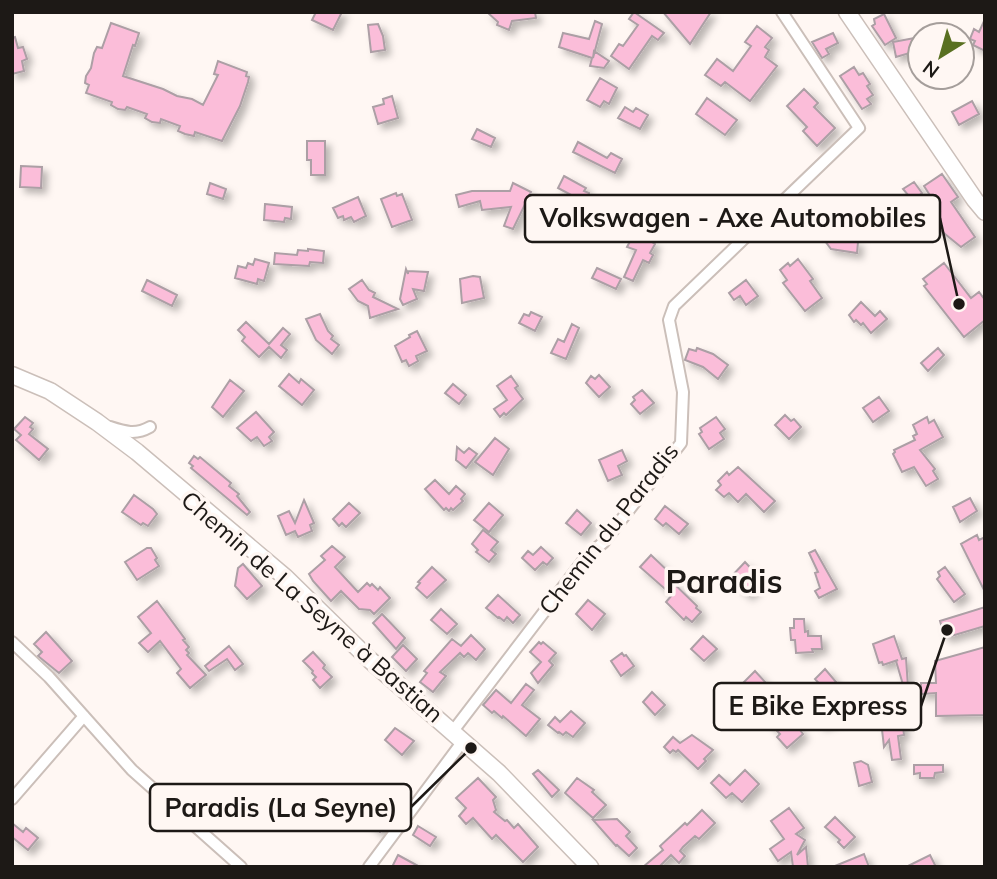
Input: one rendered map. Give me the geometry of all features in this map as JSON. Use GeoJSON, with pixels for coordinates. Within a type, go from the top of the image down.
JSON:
{"type":"FeatureCollection","features":[{"type":"Feature","properties":{"kind":"street","name":"Chemin du Paradis"},"geometry":{"type":"LineString","coordinates":[[369,867],[458,736],[586,557],[604,542],[681,443],[683,392],[669,320],[674,306],[859,128],[782,12]]}},
{"type":"Feature","properties":{"kind":"street"},"geometry":{"type":"LineString","coordinates":[[847,12],[985,212]]}},
{"type":"Feature","properties":{"kind":"street","name":"Chemin de La Seyne à Bastian"},"geometry":{"type":"LineString","coordinates":[[12,375],[50,391],[97,422],[285,577],[370,660],[458,736],[541,814],[590,867]]}},
{"type":"Feature","properties":{"kind":"street"},"geometry":{"type":"LineString","coordinates":[[97,422],[124,432],[142,431],[150,427],[136,452]]}},
{"type":"Feature","properties":{"kind":"street"},"geometry":{"type":"LineString","coordinates":[[12,642],[49,677],[132,771],[241,867]]}},
{"type":"Feature","properties":{"kind":"street"},"geometry":{"type":"LineString","coordinates":[[12,799],[83,716]]}},
{"type":"Feature","properties":{"kind":"building"},"geometry":{"type":"Polygon","coordinates":[[[316,12],[342,12],[333,30],[312,20],[316,12]]]}},
{"type":"Feature","properties":{"kind":"building"},"geometry":{"type":"Polygon","coordinates":[[[487,12],[535,12],[536,18],[512,21],[509,30],[497,25],[498,22],[487,12]]]}},
{"type":"Feature","properties":{"kind":"building"},"geometry":{"type":"Polygon","coordinates":[[[634,12],[664,33],[658,40],[652,36],[629,69],[611,56],[619,44],[623,46],[638,25],[629,19],[634,12]]]}},
{"type":"Feature","properties":{"kind":"building"},"geometry":{"type":"Polygon","coordinates":[[[663,12],[711,12],[690,44],[663,12]]]}},
{"type":"Feature","properties":{"kind":"building"},"geometry":{"type":"Polygon","coordinates":[[[884,14],[896,38],[885,45],[872,26],[875,24],[874,19],[884,14]]]}},
{"type":"Feature","properties":{"kind":"building"},"geometry":{"type":"Polygon","coordinates":[[[985,19],[985,51],[976,46],[976,30],[979,32],[985,19]]]}},
{"type":"Feature","properties":{"kind":"building"},"geometry":{"type":"Polygon","coordinates":[[[595,21],[602,24],[595,51],[609,61],[604,68],[590,66],[592,58],[559,47],[563,33],[589,39],[595,21]]]}},
{"type":"Feature","properties":{"kind":"building"},"geometry":{"type":"Polygon","coordinates":[[[111,23],[139,33],[123,76],[177,96],[203,105],[218,75],[214,74],[218,61],[247,72],[248,82],[240,106],[222,141],[195,132],[194,136],[185,134],[178,131],[180,126],[161,119],[160,123],[152,122],[145,118],[147,114],[127,107],[125,110],[118,109],[111,105],[112,102],[86,93],[89,85],[85,83],[86,76],[94,53],[97,47],[102,48],[111,23]]]}},
{"type":"Feature","properties":{"kind":"building"},"geometry":{"type":"Polygon","coordinates":[[[378,24],[385,50],[371,52],[368,25],[378,24]]]}},
{"type":"Feature","properties":{"kind":"building"},"geometry":{"type":"Polygon","coordinates":[[[757,26],[772,38],[765,47],[769,50],[765,57],[777,66],[750,101],[725,82],[721,86],[705,75],[717,59],[733,71],[751,46],[745,42],[757,26]]]}},
{"type":"Feature","properties":{"kind":"building"},"geometry":{"type":"Polygon","coordinates":[[[833,33],[838,43],[826,49],[829,54],[822,58],[812,42],[833,33]]]}},
{"type":"Feature","properties":{"kind":"building"},"geometry":{"type":"Polygon","coordinates":[[[15,37],[18,48],[23,47],[27,59],[22,61],[24,71],[12,74],[12,38],[15,37]]]}},
{"type":"Feature","properties":{"kind":"building"},"geometry":{"type":"Polygon","coordinates":[[[906,40],[906,54],[896,57],[893,42],[906,40]]]}},
{"type":"Feature","properties":{"kind":"building"},"geometry":{"type":"Polygon","coordinates":[[[854,67],[859,75],[863,73],[873,95],[867,99],[871,104],[862,109],[840,76],[854,67]]]}},
{"type":"Feature","properties":{"kind":"building"},"geometry":{"type":"Polygon","coordinates":[[[600,78],[617,88],[609,104],[604,101],[600,107],[587,100],[600,78]]]}},
{"type":"Feature","properties":{"kind":"building"},"geometry":{"type":"Polygon","coordinates":[[[804,89],[818,103],[814,107],[835,128],[817,146],[803,131],[807,127],[787,106],[804,89]]]}},
{"type":"Feature","properties":{"kind":"building"},"geometry":{"type":"Polygon","coordinates":[[[392,96],[398,118],[378,124],[373,107],[384,104],[383,99],[392,96]]]}},
{"type":"Feature","properties":{"kind":"building"},"geometry":{"type":"Polygon","coordinates":[[[707,98],[737,120],[725,135],[696,114],[707,98]]]}},
{"type":"Feature","properties":{"kind":"building"},"geometry":{"type":"Polygon","coordinates":[[[972,101],[979,114],[959,125],[952,112],[972,101]]]}},
{"type":"Feature","properties":{"kind":"building"},"geometry":{"type":"Polygon","coordinates":[[[625,107],[633,112],[636,108],[648,115],[640,129],[618,118],[625,107]]]}},
{"type":"Feature","properties":{"kind":"building"},"geometry":{"type":"Polygon","coordinates":[[[477,129],[495,138],[491,147],[472,139],[477,129]]]}},
{"type":"Feature","properties":{"kind":"building"},"geometry":{"type":"Polygon","coordinates":[[[307,141],[325,141],[325,175],[311,175],[311,160],[307,160],[307,141]]]}},
{"type":"Feature","properties":{"kind":"building"},"geometry":{"type":"Polygon","coordinates":[[[578,142],[607,158],[611,153],[622,159],[615,173],[573,152],[578,142]]]}},
{"type":"Feature","properties":{"kind":"building"},"geometry":{"type":"Polygon","coordinates":[[[21,166],[42,167],[41,188],[20,187],[21,166]]]}},
{"type":"Feature","properties":{"kind":"building"},"geometry":{"type":"Polygon","coordinates":[[[942,174],[958,197],[951,202],[975,237],[961,247],[929,221],[940,211],[924,186],[942,174]]]}},
{"type":"Feature","properties":{"kind":"building"},"geometry":{"type":"Polygon","coordinates":[[[564,176],[586,188],[584,191],[589,193],[587,197],[598,203],[593,212],[573,201],[575,197],[558,188],[564,176]]]}},
{"type":"Feature","properties":{"kind":"building"},"geometry":{"type":"Polygon","coordinates":[[[914,182],[922,193],[913,201],[903,189],[914,182]]]}},
{"type":"Feature","properties":{"kind":"building"},"geometry":{"type":"Polygon","coordinates":[[[210,183],[226,189],[223,199],[207,194],[210,183]]]}},
{"type":"Feature","properties":{"kind":"building"},"geometry":{"type":"Polygon","coordinates":[[[513,183],[531,192],[513,229],[504,226],[511,207],[482,210],[480,201],[459,207],[456,195],[472,191],[510,191],[513,183]]]}},
{"type":"Feature","properties":{"kind":"building"},"geometry":{"type":"Polygon","coordinates":[[[396,193],[397,196],[402,194],[412,220],[392,227],[381,199],[396,193]]]}},
{"type":"Feature","properties":{"kind":"building"},"geometry":{"type":"Polygon","coordinates":[[[358,197],[366,216],[354,222],[351,217],[344,220],[343,216],[338,218],[333,208],[358,197]]]}},
{"type":"Feature","properties":{"kind":"building"},"geometry":{"type":"Polygon","coordinates":[[[265,204],[292,207],[291,219],[285,218],[284,222],[264,220],[265,204]]]}},
{"type":"Feature","properties":{"kind":"building"},"geometry":{"type":"Polygon","coordinates":[[[833,220],[843,222],[842,232],[849,241],[858,242],[857,253],[831,249],[825,241],[830,238],[833,220]]]}},
{"type":"Feature","properties":{"kind":"building"},"geometry":{"type":"Polygon","coordinates":[[[635,232],[655,244],[649,263],[643,260],[633,281],[624,277],[636,250],[627,247],[635,232]]]}},
{"type":"Feature","properties":{"kind":"building"},"geometry":{"type":"Polygon","coordinates":[[[298,250],[324,251],[323,263],[310,262],[309,266],[274,264],[275,253],[297,255],[298,250]]]}},
{"type":"Feature","properties":{"kind":"building"},"geometry":{"type":"Polygon","coordinates":[[[255,259],[269,263],[264,281],[258,279],[257,284],[235,278],[238,266],[246,268],[248,263],[253,265],[255,259]]]}},
{"type":"Feature","properties":{"kind":"building"},"geometry":{"type":"Polygon","coordinates":[[[798,259],[813,279],[810,281],[822,298],[805,311],[783,283],[787,280],[780,270],[798,259]]]}},
{"type":"Feature","properties":{"kind":"building"},"geometry":{"type":"Polygon","coordinates":[[[944,263],[971,298],[979,292],[985,300],[985,320],[964,337],[924,286],[927,284],[923,279],[944,263]]]}},
{"type":"Feature","properties":{"kind":"building"},"geometry":{"type":"Polygon","coordinates":[[[597,268],[621,279],[616,289],[592,278],[597,268]]]}},
{"type":"Feature","properties":{"kind":"building"},"geometry":{"type":"Polygon","coordinates":[[[406,269],[408,274],[408,271],[428,272],[424,291],[413,289],[417,299],[403,305],[400,299],[406,269]]]}},
{"type":"Feature","properties":{"kind":"building"},"geometry":{"type":"Polygon","coordinates":[[[480,277],[484,298],[462,303],[460,279],[480,277]]]}},
{"type":"Feature","properties":{"kind":"building"},"geometry":{"type":"Polygon","coordinates":[[[147,280],[177,295],[172,306],[142,291],[147,280]]]}},
{"type":"Feature","properties":{"kind":"building"},"geometry":{"type":"Polygon","coordinates":[[[362,280],[369,290],[375,293],[373,297],[398,309],[370,318],[368,306],[358,301],[349,289],[362,280]]]}},
{"type":"Feature","properties":{"kind":"building"},"geometry":{"type":"Polygon","coordinates":[[[746,280],[758,296],[746,305],[740,296],[734,300],[729,293],[746,280]]]}},
{"type":"Feature","properties":{"kind":"building"},"geometry":{"type":"Polygon","coordinates":[[[861,302],[875,316],[880,311],[887,319],[871,333],[863,323],[861,325],[856,320],[854,322],[849,315],[861,302]]]}},
{"type":"Feature","properties":{"kind":"building"},"geometry":{"type":"Polygon","coordinates":[[[531,312],[542,317],[535,331],[519,323],[524,314],[529,316],[531,312]]]}},
{"type":"Feature","properties":{"kind":"building"},"geometry":{"type":"Polygon","coordinates":[[[320,314],[333,336],[331,339],[339,345],[332,354],[316,340],[306,319],[320,314]]]}},
{"type":"Feature","properties":{"kind":"building"},"geometry":{"type":"Polygon","coordinates":[[[246,322],[269,344],[283,328],[290,334],[281,345],[287,350],[281,358],[269,347],[259,357],[242,341],[245,337],[238,330],[246,322]]]}},
{"type":"Feature","properties":{"kind":"building"},"geometry":{"type":"Polygon","coordinates":[[[572,324],[579,328],[566,359],[551,353],[558,339],[564,342],[572,324]]]}},
{"type":"Feature","properties":{"kind":"building"},"geometry":{"type":"Polygon","coordinates":[[[417,331],[427,351],[416,356],[418,361],[409,366],[406,360],[402,362],[395,346],[417,331]]]}},
{"type":"Feature","properties":{"kind":"building"},"geometry":{"type":"Polygon","coordinates":[[[697,348],[713,354],[728,365],[718,379],[703,367],[685,360],[689,349],[696,351],[697,348]]]}},
{"type":"Feature","properties":{"kind":"building"},"geometry":{"type":"Polygon","coordinates":[[[938,348],[944,355],[928,371],[921,363],[938,348]]]}},
{"type":"Feature","properties":{"kind":"building"},"geometry":{"type":"Polygon","coordinates":[[[289,374],[299,383],[301,379],[314,390],[302,405],[279,386],[289,374]]]}},
{"type":"Feature","properties":{"kind":"building"},"geometry":{"type":"Polygon","coordinates":[[[599,375],[610,387],[599,397],[586,383],[591,376],[595,379],[599,375]]]}},
{"type":"Feature","properties":{"kind":"building"},"geometry":{"type":"Polygon","coordinates":[[[511,376],[523,399],[506,415],[504,413],[500,417],[494,409],[507,400],[497,386],[511,376]]]}},
{"type":"Feature","properties":{"kind":"building"},"geometry":{"type":"Polygon","coordinates":[[[230,380],[244,391],[223,417],[212,407],[230,380]]]}},
{"type":"Feature","properties":{"kind":"building"},"geometry":{"type":"Polygon","coordinates":[[[453,384],[466,395],[459,404],[445,393],[453,384]]]}},
{"type":"Feature","properties":{"kind":"building"},"geometry":{"type":"Polygon","coordinates":[[[642,390],[654,403],[640,414],[631,404],[635,400],[633,397],[642,390]]]}},
{"type":"Feature","properties":{"kind":"building"},"geometry":{"type":"Polygon","coordinates":[[[879,397],[889,411],[873,422],[863,408],[879,397]]]}},
{"type":"Feature","properties":{"kind":"building"},"geometry":{"type":"Polygon","coordinates":[[[256,412],[274,432],[269,437],[272,441],[264,446],[257,437],[251,441],[237,428],[256,412]]]}},
{"type":"Feature","properties":{"kind":"building"},"geometry":{"type":"Polygon","coordinates":[[[785,415],[791,421],[794,419],[801,427],[789,439],[775,425],[785,415]]]}},
{"type":"Feature","properties":{"kind":"building"},"geometry":{"type":"Polygon","coordinates":[[[25,417],[33,423],[29,434],[48,449],[39,460],[16,440],[21,435],[14,429],[25,417]]]}},
{"type":"Feature","properties":{"kind":"building"},"geometry":{"type":"Polygon","coordinates":[[[716,417],[725,429],[720,433],[724,439],[709,449],[699,434],[702,432],[700,428],[716,417]]]}},
{"type":"Feature","properties":{"kind":"building"},"geometry":{"type":"Polygon","coordinates":[[[927,417],[929,423],[934,420],[943,437],[920,450],[935,469],[933,471],[938,479],[926,486],[914,467],[902,472],[893,454],[894,450],[915,440],[913,436],[917,434],[913,425],[927,417]]]}},
{"type":"Feature","properties":{"kind":"building"},"geometry":{"type":"Polygon","coordinates":[[[495,438],[509,449],[493,475],[475,462],[495,438]]]}},
{"type":"Feature","properties":{"kind":"building"},"geometry":{"type":"Polygon","coordinates":[[[457,447],[464,453],[469,448],[477,454],[466,468],[456,460],[457,447]]]}},
{"type":"Feature","properties":{"kind":"building"},"geometry":{"type":"Polygon","coordinates":[[[622,450],[627,461],[618,466],[622,475],[608,481],[599,460],[622,450]]]}},
{"type":"Feature","properties":{"kind":"building"},"geometry":{"type":"Polygon","coordinates":[[[194,456],[198,459],[200,457],[231,483],[229,486],[239,494],[237,496],[250,512],[247,515],[191,468],[193,466],[189,463],[194,456]]]}},
{"type":"Feature","properties":{"kind":"building"},"geometry":{"type":"Polygon","coordinates":[[[738,467],[775,501],[764,512],[746,494],[738,502],[729,493],[724,497],[716,490],[721,485],[718,481],[727,472],[729,475],[738,467]]]}},
{"type":"Feature","properties":{"kind":"building"},"geometry":{"type":"Polygon","coordinates":[[[435,480],[449,494],[456,486],[465,494],[461,499],[463,501],[453,510],[444,510],[425,489],[435,480]]]}},
{"type":"Feature","properties":{"kind":"building"},"geometry":{"type":"Polygon","coordinates":[[[134,495],[157,514],[148,526],[143,523],[141,525],[122,512],[134,495]]]}},
{"type":"Feature","properties":{"kind":"building"},"geometry":{"type":"Polygon","coordinates":[[[970,498],[977,511],[960,522],[953,507],[970,498]]]}},
{"type":"Feature","properties":{"kind":"building"},"geometry":{"type":"Polygon","coordinates":[[[304,500],[314,523],[310,525],[312,531],[298,537],[295,531],[286,535],[278,516],[289,511],[295,523],[304,500]]]}},
{"type":"Feature","properties":{"kind":"building"},"geometry":{"type":"Polygon","coordinates":[[[349,503],[360,513],[346,527],[342,523],[339,526],[333,519],[349,503]]]}},
{"type":"Feature","properties":{"kind":"building"},"geometry":{"type":"Polygon","coordinates":[[[489,503],[503,515],[489,532],[474,520],[489,503]]]}},
{"type":"Feature","properties":{"kind":"building"},"geometry":{"type":"Polygon","coordinates":[[[665,506],[688,524],[679,534],[666,523],[663,526],[655,519],[665,506]]]}},
{"type":"Feature","properties":{"kind":"building"},"geometry":{"type":"Polygon","coordinates":[[[577,510],[591,523],[581,535],[566,523],[577,510]]]}},
{"type":"Feature","properties":{"kind":"building"},"geometry":{"type":"Polygon","coordinates":[[[483,530],[498,542],[491,550],[496,554],[489,562],[476,552],[478,550],[472,544],[483,530]]]}},
{"type":"Feature","properties":{"kind":"building"},"geometry":{"type":"Polygon","coordinates":[[[977,535],[979,540],[985,537],[985,592],[961,544],[977,535]]]}},
{"type":"Feature","properties":{"kind":"building"},"geometry":{"type":"Polygon","coordinates":[[[332,546],[345,557],[335,567],[358,592],[367,583],[378,590],[380,587],[390,598],[374,614],[370,610],[359,609],[341,591],[331,601],[313,581],[309,574],[325,560],[321,556],[332,546]]]}},
{"type":"Feature","properties":{"kind":"building"},"geometry":{"type":"Polygon","coordinates":[[[541,547],[553,558],[547,565],[543,562],[535,570],[522,558],[528,551],[533,555],[541,547]]]}},
{"type":"Feature","properties":{"kind":"building"},"geometry":{"type":"Polygon","coordinates":[[[151,548],[159,566],[137,580],[125,562],[151,548]]]}},
{"type":"Feature","properties":{"kind":"building"},"geometry":{"type":"Polygon","coordinates":[[[815,550],[837,589],[819,598],[815,591],[820,588],[815,573],[818,572],[809,553],[815,550]]]}},
{"type":"Feature","properties":{"kind":"building"},"geometry":{"type":"Polygon","coordinates":[[[651,555],[670,573],[667,577],[701,612],[692,622],[686,617],[684,620],[666,602],[672,595],[640,567],[651,555]]]}},
{"type":"Feature","properties":{"kind":"building"},"geometry":{"type":"Polygon","coordinates":[[[745,562],[759,577],[752,584],[756,587],[748,595],[729,579],[745,562]]]}},
{"type":"Feature","properties":{"kind":"building"},"geometry":{"type":"Polygon","coordinates":[[[243,564],[262,586],[247,599],[235,586],[238,568],[243,564]]]}},
{"type":"Feature","properties":{"kind":"building"},"geometry":{"type":"Polygon","coordinates":[[[432,567],[446,580],[427,598],[416,588],[432,567]]]}},
{"type":"Feature","properties":{"kind":"building"},"geometry":{"type":"Polygon","coordinates":[[[945,567],[965,594],[954,602],[937,579],[940,576],[938,572],[945,567]]]}},
{"type":"Feature","properties":{"kind":"building"},"geometry":{"type":"Polygon","coordinates":[[[498,595],[520,615],[513,623],[507,617],[504,621],[498,618],[486,608],[498,595]]]}},
{"type":"Feature","properties":{"kind":"building"},"geometry":{"type":"Polygon","coordinates":[[[588,600],[605,614],[592,630],[576,614],[588,600]]]}},
{"type":"Feature","properties":{"kind":"building"},"geometry":{"type":"Polygon","coordinates":[[[157,601],[185,639],[183,640],[189,647],[186,650],[189,653],[187,655],[206,675],[190,688],[177,673],[181,669],[160,641],[148,652],[139,643],[151,633],[138,617],[157,601]]]}},
{"type":"Feature","properties":{"kind":"building"},"geometry":{"type":"Polygon","coordinates":[[[985,607],[985,626],[948,637],[944,635],[940,621],[985,607]]]}},
{"type":"Feature","properties":{"kind":"building"},"geometry":{"type":"Polygon","coordinates":[[[441,609],[457,624],[447,634],[431,620],[441,609]]]}},
{"type":"Feature","properties":{"kind":"building"},"geometry":{"type":"Polygon","coordinates":[[[382,614],[405,638],[396,649],[373,623],[382,614]]]}},
{"type":"Feature","properties":{"kind":"building"},"geometry":{"type":"Polygon","coordinates":[[[794,619],[804,619],[808,636],[821,636],[822,649],[796,653],[790,628],[794,628],[794,619]]]}},
{"type":"Feature","properties":{"kind":"building"},"geometry":{"type":"Polygon","coordinates":[[[46,632],[72,661],[59,673],[38,656],[42,652],[34,644],[46,632]]]}},
{"type":"Feature","properties":{"kind":"building"},"geometry":{"type":"Polygon","coordinates":[[[471,635],[485,649],[476,660],[468,653],[464,657],[460,653],[440,672],[446,676],[433,692],[420,682],[427,673],[424,671],[452,639],[461,646],[471,635]]]}},
{"type":"Feature","properties":{"kind":"building"},"geometry":{"type":"Polygon","coordinates":[[[703,636],[717,649],[704,661],[691,649],[703,636]]]}},
{"type":"Feature","properties":{"kind":"building"},"geometry":{"type":"Polygon","coordinates":[[[894,636],[902,659],[906,658],[908,687],[904,688],[896,661],[898,660],[883,665],[882,662],[879,663],[873,644],[894,636]]]}},
{"type":"Feature","properties":{"kind":"building"},"geometry":{"type":"Polygon","coordinates":[[[539,642],[543,642],[556,653],[549,661],[553,665],[538,683],[531,673],[541,662],[530,652],[539,642]]]}},
{"type":"Feature","properties":{"kind":"building"},"geometry":{"type":"Polygon","coordinates":[[[403,645],[417,659],[406,671],[392,657],[403,645]]]}},
{"type":"Feature","properties":{"kind":"building"},"geometry":{"type":"Polygon","coordinates":[[[229,646],[243,664],[235,670],[227,659],[209,671],[205,666],[229,646]]]}},
{"type":"Feature","properties":{"kind":"building"},"geometry":{"type":"Polygon","coordinates":[[[985,647],[985,715],[936,716],[936,693],[921,694],[921,683],[936,683],[935,661],[985,647]]]}},
{"type":"Feature","properties":{"kind":"building"},"geometry":{"type":"Polygon","coordinates":[[[313,652],[332,677],[320,688],[313,680],[316,677],[313,671],[303,661],[313,652]]]}},
{"type":"Feature","properties":{"kind":"building"},"geometry":{"type":"Polygon","coordinates":[[[622,653],[634,666],[621,676],[611,661],[622,653]]]}},
{"type":"Feature","properties":{"kind":"building"},"geometry":{"type":"Polygon","coordinates":[[[825,669],[842,689],[838,692],[849,714],[821,725],[818,718],[840,707],[815,679],[825,669]]]}},
{"type":"Feature","properties":{"kind":"building"},"geometry":{"type":"Polygon","coordinates":[[[755,671],[774,695],[763,706],[742,684],[755,671]]]}},
{"type":"Feature","properties":{"kind":"building"},"geometry":{"type":"Polygon","coordinates":[[[526,684],[534,690],[522,705],[540,719],[526,736],[503,716],[502,718],[494,711],[492,713],[483,705],[496,690],[511,703],[526,684]]]}},
{"type":"Feature","properties":{"kind":"building"},"geometry":{"type":"Polygon","coordinates":[[[652,692],[665,705],[655,715],[643,702],[652,692]]]}},
{"type":"Feature","properties":{"kind":"building"},"geometry":{"type":"Polygon","coordinates":[[[900,700],[904,735],[898,736],[901,759],[892,760],[889,740],[884,747],[880,712],[886,711],[885,701],[900,700]]]}},
{"type":"Feature","properties":{"kind":"building"},"geometry":{"type":"Polygon","coordinates":[[[571,711],[585,723],[573,737],[566,732],[563,735],[558,733],[548,725],[555,717],[560,722],[571,711]]]}},
{"type":"Feature","properties":{"kind":"building"},"geometry":{"type":"Polygon","coordinates":[[[771,711],[780,719],[787,713],[803,734],[787,748],[777,737],[780,734],[764,717],[771,711]]]}},
{"type":"Feature","properties":{"kind":"building"},"geometry":{"type":"Polygon","coordinates":[[[395,728],[414,741],[402,755],[385,740],[395,728]]]}},
{"type":"Feature","properties":{"kind":"building"},"geometry":{"type":"Polygon","coordinates":[[[692,735],[713,750],[698,769],[678,750],[670,753],[664,747],[673,737],[680,743],[692,735]]]}},
{"type":"Feature","properties":{"kind":"building"},"geometry":{"type":"Polygon","coordinates":[[[861,761],[868,765],[872,782],[859,786],[854,763],[861,761]]]}},
{"type":"Feature","properties":{"kind":"building"},"geometry":{"type":"Polygon","coordinates":[[[914,765],[943,765],[943,772],[935,773],[934,778],[920,778],[920,773],[914,774],[914,765]]]}},
{"type":"Feature","properties":{"kind":"building"},"geometry":{"type":"Polygon","coordinates":[[[538,770],[559,790],[552,797],[533,774],[538,770]]]}},
{"type":"Feature","properties":{"kind":"building"},"geometry":{"type":"Polygon","coordinates":[[[745,770],[759,784],[742,802],[732,793],[726,798],[711,783],[719,775],[730,785],[745,770]]]}},
{"type":"Feature","properties":{"kind":"building"},"geometry":{"type":"Polygon","coordinates":[[[478,778],[496,797],[493,800],[496,810],[494,812],[514,828],[518,824],[538,847],[523,862],[496,835],[492,839],[473,818],[466,824],[459,816],[466,808],[456,798],[478,778]]]}},
{"type":"Feature","properties":{"kind":"building"},"geometry":{"type":"Polygon","coordinates":[[[577,778],[594,790],[592,792],[606,805],[593,818],[565,793],[577,778]]]}},
{"type":"Feature","properties":{"kind":"building"},"geometry":{"type":"Polygon","coordinates":[[[374,802],[388,813],[385,817],[389,820],[380,832],[361,817],[374,802]]]}},
{"type":"Feature","properties":{"kind":"building"},"geometry":{"type":"Polygon","coordinates":[[[789,808],[804,828],[796,834],[805,840],[797,855],[806,847],[808,867],[793,867],[791,852],[778,861],[770,849],[784,839],[771,821],[789,808]]]}},
{"type":"Feature","properties":{"kind":"building"},"geometry":{"type":"Polygon","coordinates":[[[702,810],[715,823],[699,839],[695,836],[683,847],[680,851],[685,856],[679,863],[671,855],[659,867],[643,867],[663,850],[660,846],[702,810]]]}},
{"type":"Feature","properties":{"kind":"building"},"geometry":{"type":"Polygon","coordinates":[[[835,817],[855,837],[844,848],[838,842],[840,840],[825,827],[835,817]]]}},
{"type":"Feature","properties":{"kind":"building"},"geometry":{"type":"Polygon","coordinates":[[[617,819],[630,832],[626,836],[637,848],[629,856],[616,846],[593,820],[617,819]]]}},
{"type":"Feature","properties":{"kind":"building"},"geometry":{"type":"Polygon","coordinates":[[[12,823],[23,832],[26,828],[38,838],[28,850],[12,837],[12,823]]]}},
{"type":"Feature","properties":{"kind":"building"},"geometry":{"type":"Polygon","coordinates":[[[418,826],[436,837],[430,846],[413,835],[418,826]]]}},
{"type":"Feature","properties":{"kind":"building"},"geometry":{"type":"Polygon","coordinates":[[[864,854],[869,867],[835,867],[835,866],[864,854]]]}},
{"type":"Feature","properties":{"kind":"building"},"geometry":{"type":"Polygon","coordinates":[[[398,855],[420,867],[392,867],[398,855]]]}},
{"type":"Feature","properties":{"kind":"building"},"geometry":{"type":"Polygon","coordinates":[[[930,855],[936,867],[906,867],[930,855]]]}},
{"type":"Feature","properties":{"kind":"place","name":"Volkswagen - Axe Automobiles"},"geometry":{"type":"Point","coordinates":[959,304]}},
{"type":"Feature","properties":{"kind":"place","name":"E Bike Express"},"geometry":{"type":"Point","coordinates":[947,630]}},
{"type":"Feature","properties":{"kind":"place","name":"Paradis (La Seyne)"},"geometry":{"type":"Point","coordinates":[471,748]}},
{"type":"Feature","properties":{"kind":"district","name":"Paradis"},"geometry":{"type":"Point","coordinates":[724,582]}}]}
